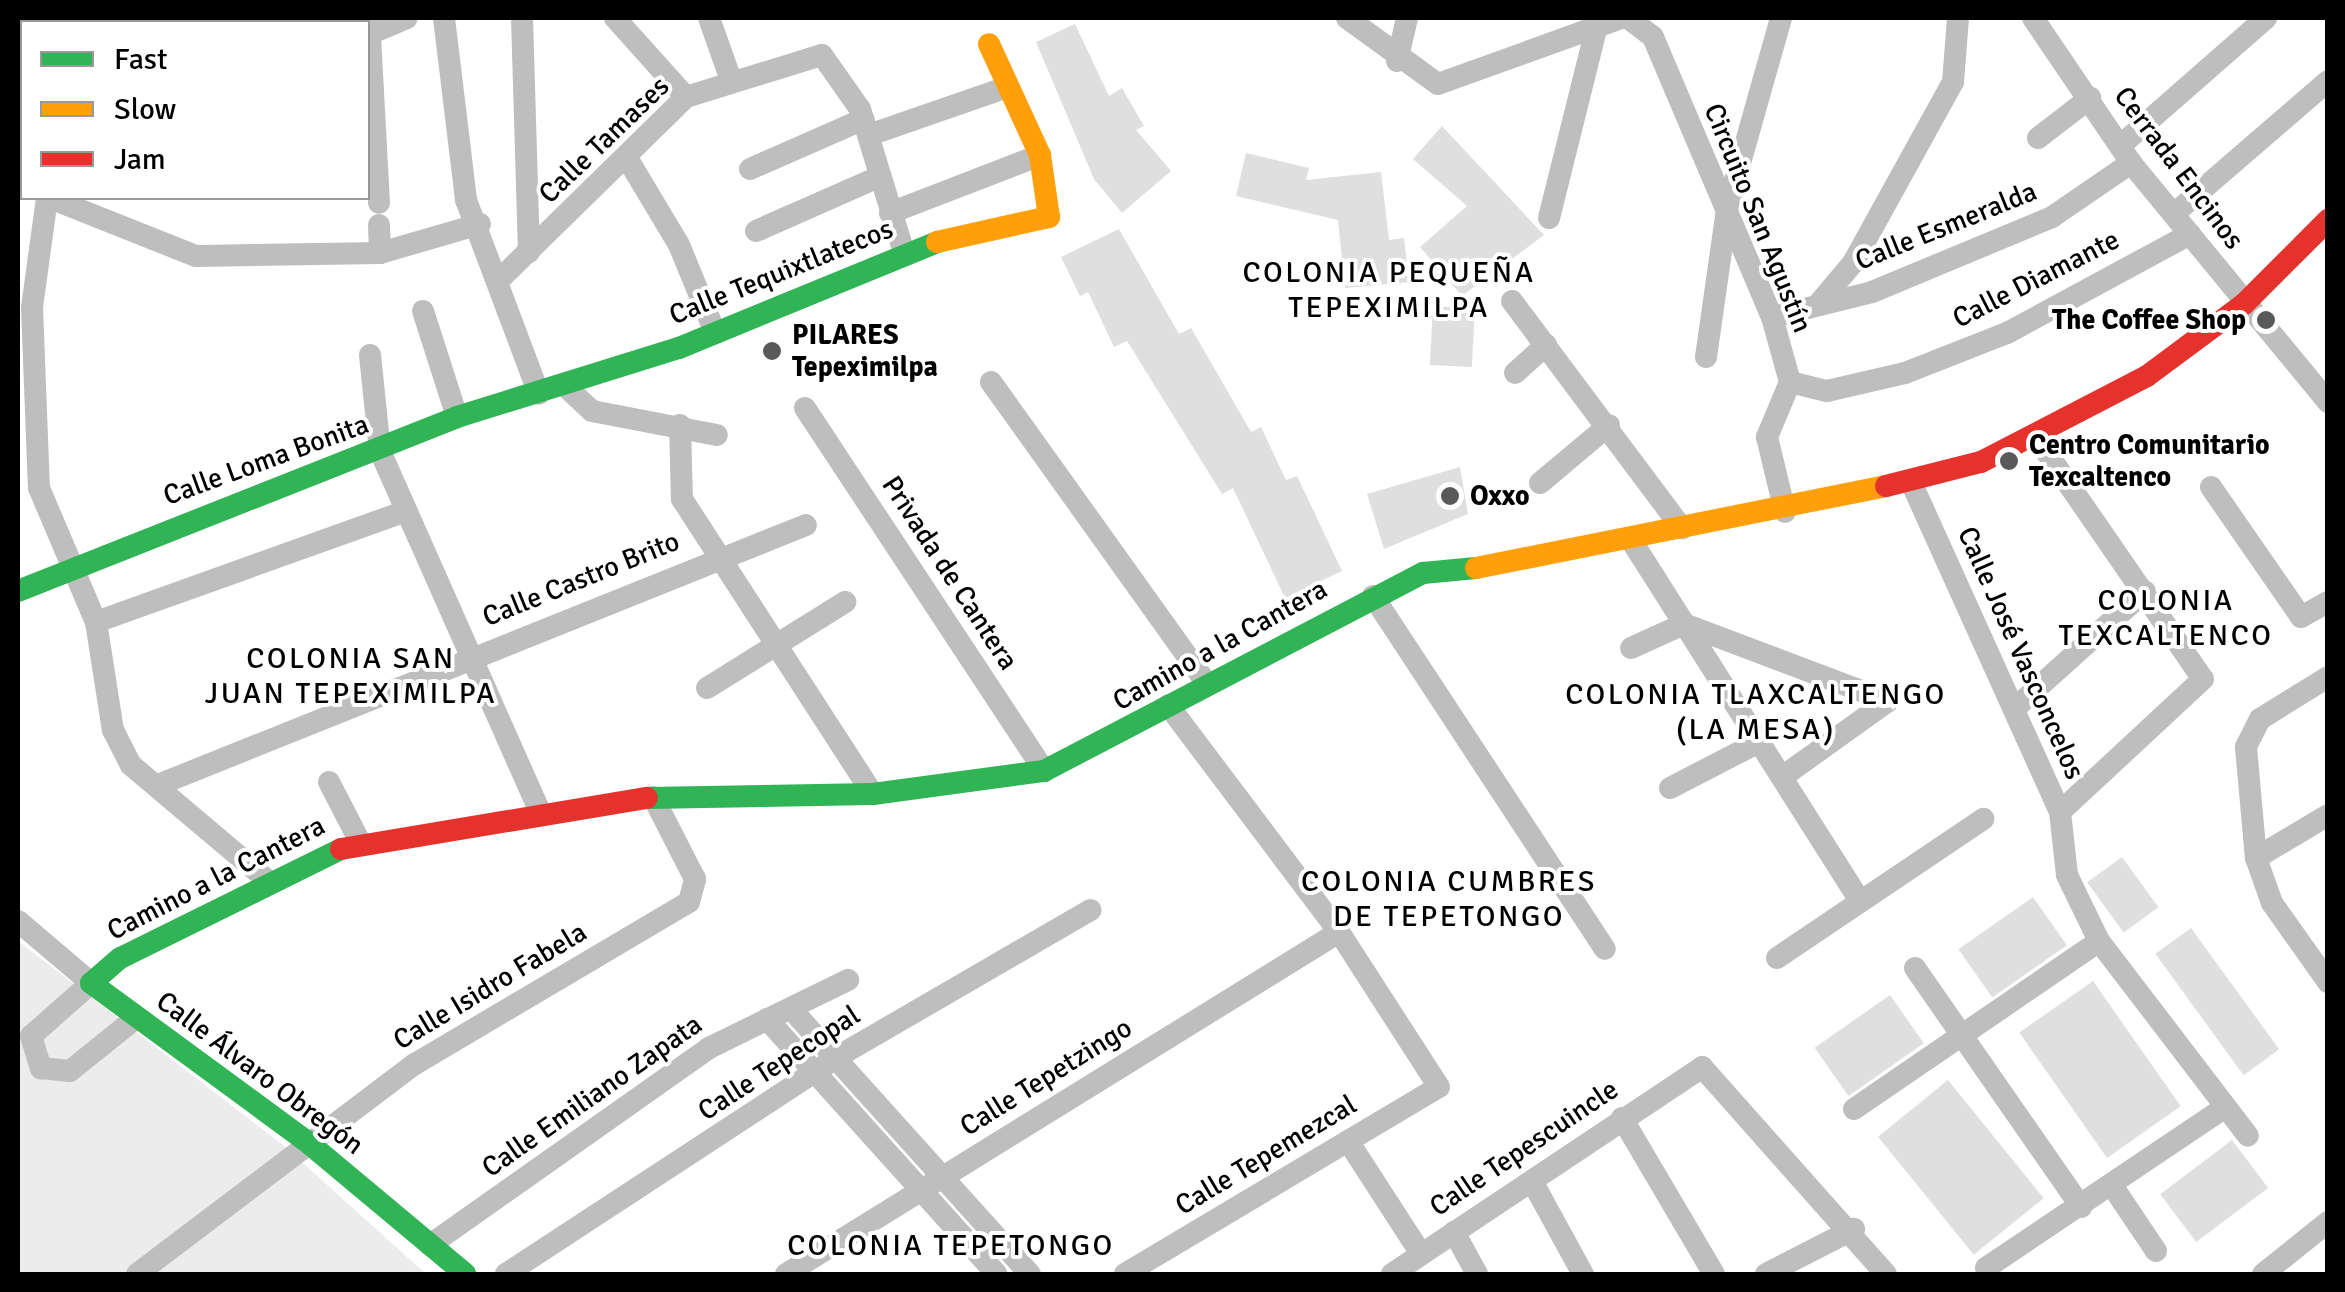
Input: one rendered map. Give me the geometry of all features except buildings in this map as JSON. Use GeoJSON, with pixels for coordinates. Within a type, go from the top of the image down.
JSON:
{"type":"FeatureCollection","features":[{"type":"Feature","properties":{"kind":"street"},"geometry":{"type":"LineString","coordinates":[[370,26],[406,18]]}},
{"type":"Feature","properties":{"kind":"street"},"geometry":{"type":"LineString","coordinates":[[444,18],[466,200],[501,278],[538,394]]}},
{"type":"Feature","properties":{"kind":"street"},"geometry":{"type":"LineString","coordinates":[[522,18],[529,252]]}},
{"type":"Feature","properties":{"kind":"street"},"geometry":{"type":"LineString","coordinates":[[615,18],[686,97]]}},
{"type":"Feature","properties":{"kind":"street"},"geometry":{"type":"LineString","coordinates":[[709,18],[731,80]]}},
{"type":"Feature","properties":{"kind":"street","name":"Circuito San Agustín"},"geometry":{"type":"LineString","coordinates":[[1347,18],[1397,61],[1438,84],[1598,21],[1624,18],[1652,37],[1772,317],[1790,382]]}},
{"type":"Feature","properties":{"kind":"street"},"geometry":{"type":"LineString","coordinates":[[1397,61],[1407,18]]}},
{"type":"Feature","properties":{"kind":"street"},"geometry":{"type":"LineString","coordinates":[[1706,357],[1727,209],[1781,18]]}},
{"type":"Feature","properties":{"kind":"street"},"geometry":{"type":"LineString","coordinates":[[1820,302],[1853,262],[1953,82],[1958,18]]}},
{"type":"Feature","properties":{"kind":"street","name":"Cerrada Encinos"},"geometry":{"type":"LineString","coordinates":[[2033,18],[2126,154],[2244,304],[2328,402]]}},
{"type":"Feature","properties":{"kind":"street","name":"Calle Esmeralda"},"geometry":{"type":"LineString","coordinates":[[1772,317],[1872,292],[2052,217],[2126,154],[2266,18]]}},
{"type":"Feature","properties":{"kind":"street"},"geometry":{"type":"LineString","coordinates":[[1549,218],[1598,21]]}},
{"type":"Feature","properties":{"kind":"street"},"geometry":{"type":"LineString","coordinates":[[890,213],[1040,154],[989,44]]}},
{"type":"Feature","properties":{"kind":"street","name":"Calle Tamases"},"geometry":{"type":"LineString","coordinates":[[501,278],[686,97],[731,80],[822,56],[866,127]]}},
{"type":"Feature","properties":{"kind":"street"},"geometry":{"type":"LineString","coordinates":[[2174,214],[2328,81]]}},
{"type":"Feature","properties":{"kind":"street"},"geometry":{"type":"LineString","coordinates":[[750,169],[866,127],[1008,87]]}},
{"type":"Feature","properties":{"kind":"street"},"geometry":{"type":"LineString","coordinates":[[2038,138],[2090,98]]}},
{"type":"Feature","properties":{"kind":"street"},"geometry":{"type":"LineString","coordinates":[[866,127],[874,179],[903,250]]}},
{"type":"Feature","properties":{"kind":"street","name":"Calle Tequixtlatecos"},"geometry":{"type":"LineString","coordinates":[[538,394],[714,330],[903,250],[1049,217],[1040,154]]}},
{"type":"Feature","properties":{"kind":"street"},"geometry":{"type":"LineString","coordinates":[[627,158],[679,245],[714,330]]}},
{"type":"Feature","properties":{"kind":"street"},"geometry":{"type":"LineString","coordinates":[[370,161],[379,214],[380,253]]}},
{"type":"Feature","properties":{"kind":"street"},"geometry":{"type":"LineString","coordinates":[[756,231],[874,179]]}},
{"type":"Feature","properties":{"kind":"street"},"geometry":{"type":"LineString","coordinates":[[48,200],[32,307],[28,493],[74,564],[96,622],[113,730],[131,765],[267,880]]}},
{"type":"Feature","properties":{"kind":"street"},"geometry":{"type":"LineString","coordinates":[[53,200],[196,256],[380,253],[480,224]]}},
{"type":"Feature","properties":{"kind":"street","name":"Camino a la Cantera"},"geometry":{"type":"LineString","coordinates":[[91,983],[267,880],[360,840],[538,810],[653,797],[873,794],[1044,770],[1374,596],[1454,566],[1516,565],[1682,528],[1785,512],[1912,482],[2038,440],[2244,304],[2328,220]]}},
{"type":"Feature","properties":{"kind":"street","name":"Calle Diamante"},"geometry":{"type":"LineString","coordinates":[[1790,382],[1827,391],[1905,373],[2006,334],[2190,234]]}},
{"type":"Feature","properties":{"kind":"street"},"geometry":{"type":"LineString","coordinates":[[1512,301],[1609,425],[1682,528]]}},
{"type":"Feature","properties":{"kind":"street"},"geometry":{"type":"LineString","coordinates":[[423,311],[458,417]]}},
{"type":"Feature","properties":{"kind":"street"},"geometry":{"type":"LineString","coordinates":[[1515,373],[1546,344]]}},
{"type":"Feature","properties":{"kind":"street"},"geometry":{"type":"LineString","coordinates":[[370,355],[380,450],[474,654],[538,810]]}},
{"type":"Feature","properties":{"kind":"street"},"geometry":{"type":"LineString","coordinates":[[991,382],[1206,682]]}},
{"type":"Feature","properties":{"kind":"street"},"geometry":{"type":"LineString","coordinates":[[1785,512],[1768,438],[1790,382]]}},
{"type":"Feature","properties":{"kind":"street"},"geometry":{"type":"LineString","coordinates":[[564,385],[592,411],[717,435]]}},
{"type":"Feature","properties":{"kind":"street","name":"Calle Loma Bonita"},"geometry":{"type":"LineString","coordinates":[[18,592],[74,564],[458,417],[538,394]]}},
{"type":"Feature","properties":{"kind":"street","name":"Privada de Cantera"},"geometry":{"type":"LineString","coordinates":[[805,408],[1044,770]]}},
{"type":"Feature","properties":{"kind":"street"},"geometry":{"type":"LineString","coordinates":[[680,425],[682,499],[716,558],[778,644],[873,794]]}},
{"type":"Feature","properties":{"kind":"street"},"geometry":{"type":"LineString","coordinates":[[1540,483],[1609,425]]}},
{"type":"Feature","properties":{"kind":"street"},"geometry":{"type":"LineString","coordinates":[[2038,440],[2203,679],[2060,812]]}},
{"type":"Feature","properties":{"kind":"street","name":"Calle José Vasconcelos"},"geometry":{"type":"LineString","coordinates":[[1912,482],[2060,812],[2070,850],[2067,875],[2098,941],[2248,1136]]}},
{"type":"Feature","properties":{"kind":"street"},"geometry":{"type":"LineString","coordinates":[[2211,487],[2302,617],[2328,602]]}},
{"type":"Feature","properties":{"kind":"street"},"geometry":{"type":"LineString","coordinates":[[96,622],[406,511]]}},
{"type":"Feature","properties":{"kind":"street","name":"Calle Castro Brito"},"geometry":{"type":"LineString","coordinates":[[158,786],[474,654],[806,525]]}},
{"type":"Feature","properties":{"kind":"street"},"geometry":{"type":"LineString","coordinates":[[1630,540],[1859,899]]}},
{"type":"Feature","properties":{"kind":"street"},"geometry":{"type":"LineString","coordinates":[[2014,709],[2144,591]]}},
{"type":"Feature","properties":{"kind":"street"},"geometry":{"type":"LineString","coordinates":[[1374,596],[1605,949]]}},
{"type":"Feature","properties":{"kind":"street"},"geometry":{"type":"LineString","coordinates":[[707,688],[845,602]]}},
{"type":"Feature","properties":{"kind":"street"},"geometry":{"type":"LineString","coordinates":[[1631,648],[1684,624],[1888,701],[1782,777]]}},
{"type":"Feature","properties":{"kind":"street"},"geometry":{"type":"LineString","coordinates":[[2328,678],[2252,730],[2256,858],[2272,902],[2328,982]]}},
{"type":"Feature","properties":{"kind":"street"},"geometry":{"type":"LineString","coordinates":[[1168,705],[1338,932]]}},
{"type":"Feature","properties":{"kind":"street"},"geometry":{"type":"LineString","coordinates":[[1670,788],[1758,742]]}},
{"type":"Feature","properties":{"kind":"street"},"geometry":{"type":"LineString","coordinates":[[329,782],[360,840]]}},
{"type":"Feature","properties":{"kind":"street","name":"Calle Isidro Fabela"},"geometry":{"type":"LineString","coordinates":[[136,1274],[306,1140],[415,1064],[690,902],[694,879],[653,797]]}},
{"type":"Feature","properties":{"kind":"street"},"geometry":{"type":"LineString","coordinates":[[2256,858],[2328,816]]}},
{"type":"Feature","properties":{"kind":"street"},"geometry":{"type":"LineString","coordinates":[[1777,958],[1859,899],[1984,819]]}},
{"type":"Feature","properties":{"kind":"street","name":"Calle Tepecopal"},"geometry":{"type":"LineString","coordinates":[[506,1274],[820,1074],[838,1057],[1091,910]]}},
{"type":"Feature","properties":{"kind":"street","name":"Calle Álvaro Obregón"},"geometry":{"type":"LineString","coordinates":[[18,920],[136,1018],[306,1140],[465,1274]]}},
{"type":"Feature","properties":{"kind":"street","name":"Calle Tepemezcal"},"geometry":{"type":"LineString","coordinates":[[1125,1274],[1439,1087],[1338,932]]}},
{"type":"Feature","properties":{"kind":"street","name":"Calle Tepetzingo"},"geometry":{"type":"LineString","coordinates":[[786,1274],[1338,932]]}},
{"type":"Feature","properties":{"kind":"street"},"geometry":{"type":"LineString","coordinates":[[1854,1108],[2098,941]]}},
{"type":"Feature","properties":{"kind":"street"},"geometry":{"type":"LineString","coordinates":[[1916,968],[2081,1207]]}},
{"type":"Feature","properties":{"kind":"street","name":"Calle Emiliano Zapata"},"geometry":{"type":"LineString","coordinates":[[430,1245],[709,1048],[767,1019],[793,1011],[848,980]]}},
{"type":"Feature","properties":{"kind":"street"},"geometry":{"type":"LineString","coordinates":[[91,983],[32,1036],[41,1068],[70,1071],[136,1018]]}},
{"type":"Feature","properties":{"kind":"street"},"geometry":{"type":"LineString","coordinates":[[793,1011],[1030,1274]]}},
{"type":"Feature","properties":{"kind":"street"},"geometry":{"type":"LineString","coordinates":[[767,1019],[997,1274]]}},
{"type":"Feature","properties":{"kind":"street","name":"Calle Tepescuincle"},"geometry":{"type":"LineString","coordinates":[[1392,1274],[1690,1071],[1714,1073],[1854,1229]]}},
{"type":"Feature","properties":{"kind":"street"},"geometry":{"type":"LineString","coordinates":[[1986,1268],[2112,1188],[2224,1108]]}},
{"type":"Feature","properties":{"kind":"street"},"geometry":{"type":"LineString","coordinates":[[1622,1118],[1714,1274]]}},
{"type":"Feature","properties":{"kind":"street"},"geometry":{"type":"LineString","coordinates":[[1348,1141],[1421,1254]]}},
{"type":"Feature","properties":{"kind":"street"},"geometry":{"type":"LineString","coordinates":[[1532,1181],[1583,1274]]}},
{"type":"Feature","properties":{"kind":"street"},"geometry":{"type":"LineString","coordinates":[[2112,1188],[2156,1251]]}},
{"type":"Feature","properties":{"kind":"street"},"geometry":{"type":"LineString","coordinates":[[2263,1274],[2328,1222]]}},
{"type":"Feature","properties":{"kind":"street"},"geometry":{"type":"LineString","coordinates":[[1766,1274],[1854,1229],[1886,1274]]}},
{"type":"Feature","properties":{"kind":"street"},"geometry":{"type":"LineString","coordinates":[[1454,1232],[1478,1274]]}},
{"type":"Feature","properties":{"kind":"shaded area"},"geometry":{"type":"Polygon","coordinates":[[[18,941],[283,1145],[426,1274],[18,1274],[18,941]]]}},
{"type":"Feature","properties":{"kind":"traffic: fast"},"geometry":{"type":"LineString","coordinates":[[18,591],[457,417],[679,348],[937,242]]}},
{"type":"Feature","properties":{"kind":"traffic: fast"},"geometry":{"type":"LineString","coordinates":[[647,798],[873,794],[1044,771],[1423,573],[1476,568]]}},
{"type":"Feature","properties":{"kind":"traffic: fast"},"geometry":{"type":"LineString","coordinates":[[341,849],[120,958],[91,983],[305,1140],[465,1274]]}},
{"type":"Feature","properties":{"kind":"traffic: slow"},"geometry":{"type":"LineString","coordinates":[[937,242],[1049,217],[1040,155],[989,44]]}},
{"type":"Feature","properties":{"kind":"traffic: slow"},"geometry":{"type":"LineString","coordinates":[[1476,568],[1886,486]]}},
{"type":"Feature","properties":{"kind":"traffic: jam"},"geometry":{"type":"LineString","coordinates":[[1886,486],[1981,462],[2147,376],[2244,304],[2328,220]]}},
{"type":"Feature","properties":{"kind":"traffic: jam"},"geometry":{"type":"LineString","coordinates":[[341,849],[647,798]]}},
{"type":"Feature","properties":{"kind":"place","name":"The Coffee Shop"},"geometry":{"type":"Point","coordinates":[2266,320]}},
{"type":"Feature","properties":{"kind":"place","name":"PILARES Tepeximilpa"},"geometry":{"type":"Point","coordinates":[772,351]}},
{"type":"Feature","properties":{"kind":"place","name":"Centro Comunitario Texcaltenco"},"geometry":{"type":"Point","coordinates":[2009,461]}},
{"type":"Feature","properties":{"kind":"place","name":"Oxxo"},"geometry":{"type":"Point","coordinates":[1450,496]}},
{"type":"Feature","properties":{"kind":"district","name":"COLONIA PEQUEÑA TEPEXIMILPA"},"geometry":{"type":"Point","coordinates":[1389,290]}},
{"type":"Feature","properties":{"kind":"district","name":"COLONIA TEXCALTENCO"},"geometry":{"type":"Point","coordinates":[2166,618]}},
{"type":"Feature","properties":{"kind":"district","name":"COLONIA SAN JUAN TEPEXIMILPA"},"geometry":{"type":"Point","coordinates":[351,676]}},
{"type":"Feature","properties":{"kind":"district","name":"COLONIA TLAXCALTENGO (LA MESA)"},"geometry":{"type":"Point","coordinates":[1756,712]}},
{"type":"Feature","properties":{"kind":"district","name":"COLONIA CUMBRES DE TEPETONGO"},"geometry":{"type":"Point","coordinates":[1449,899]}},
{"type":"Feature","properties":{"kind":"district","name":"COLONIA TEPETONGO"},"geometry":{"type":"Point","coordinates":[951,1246]}}]}
